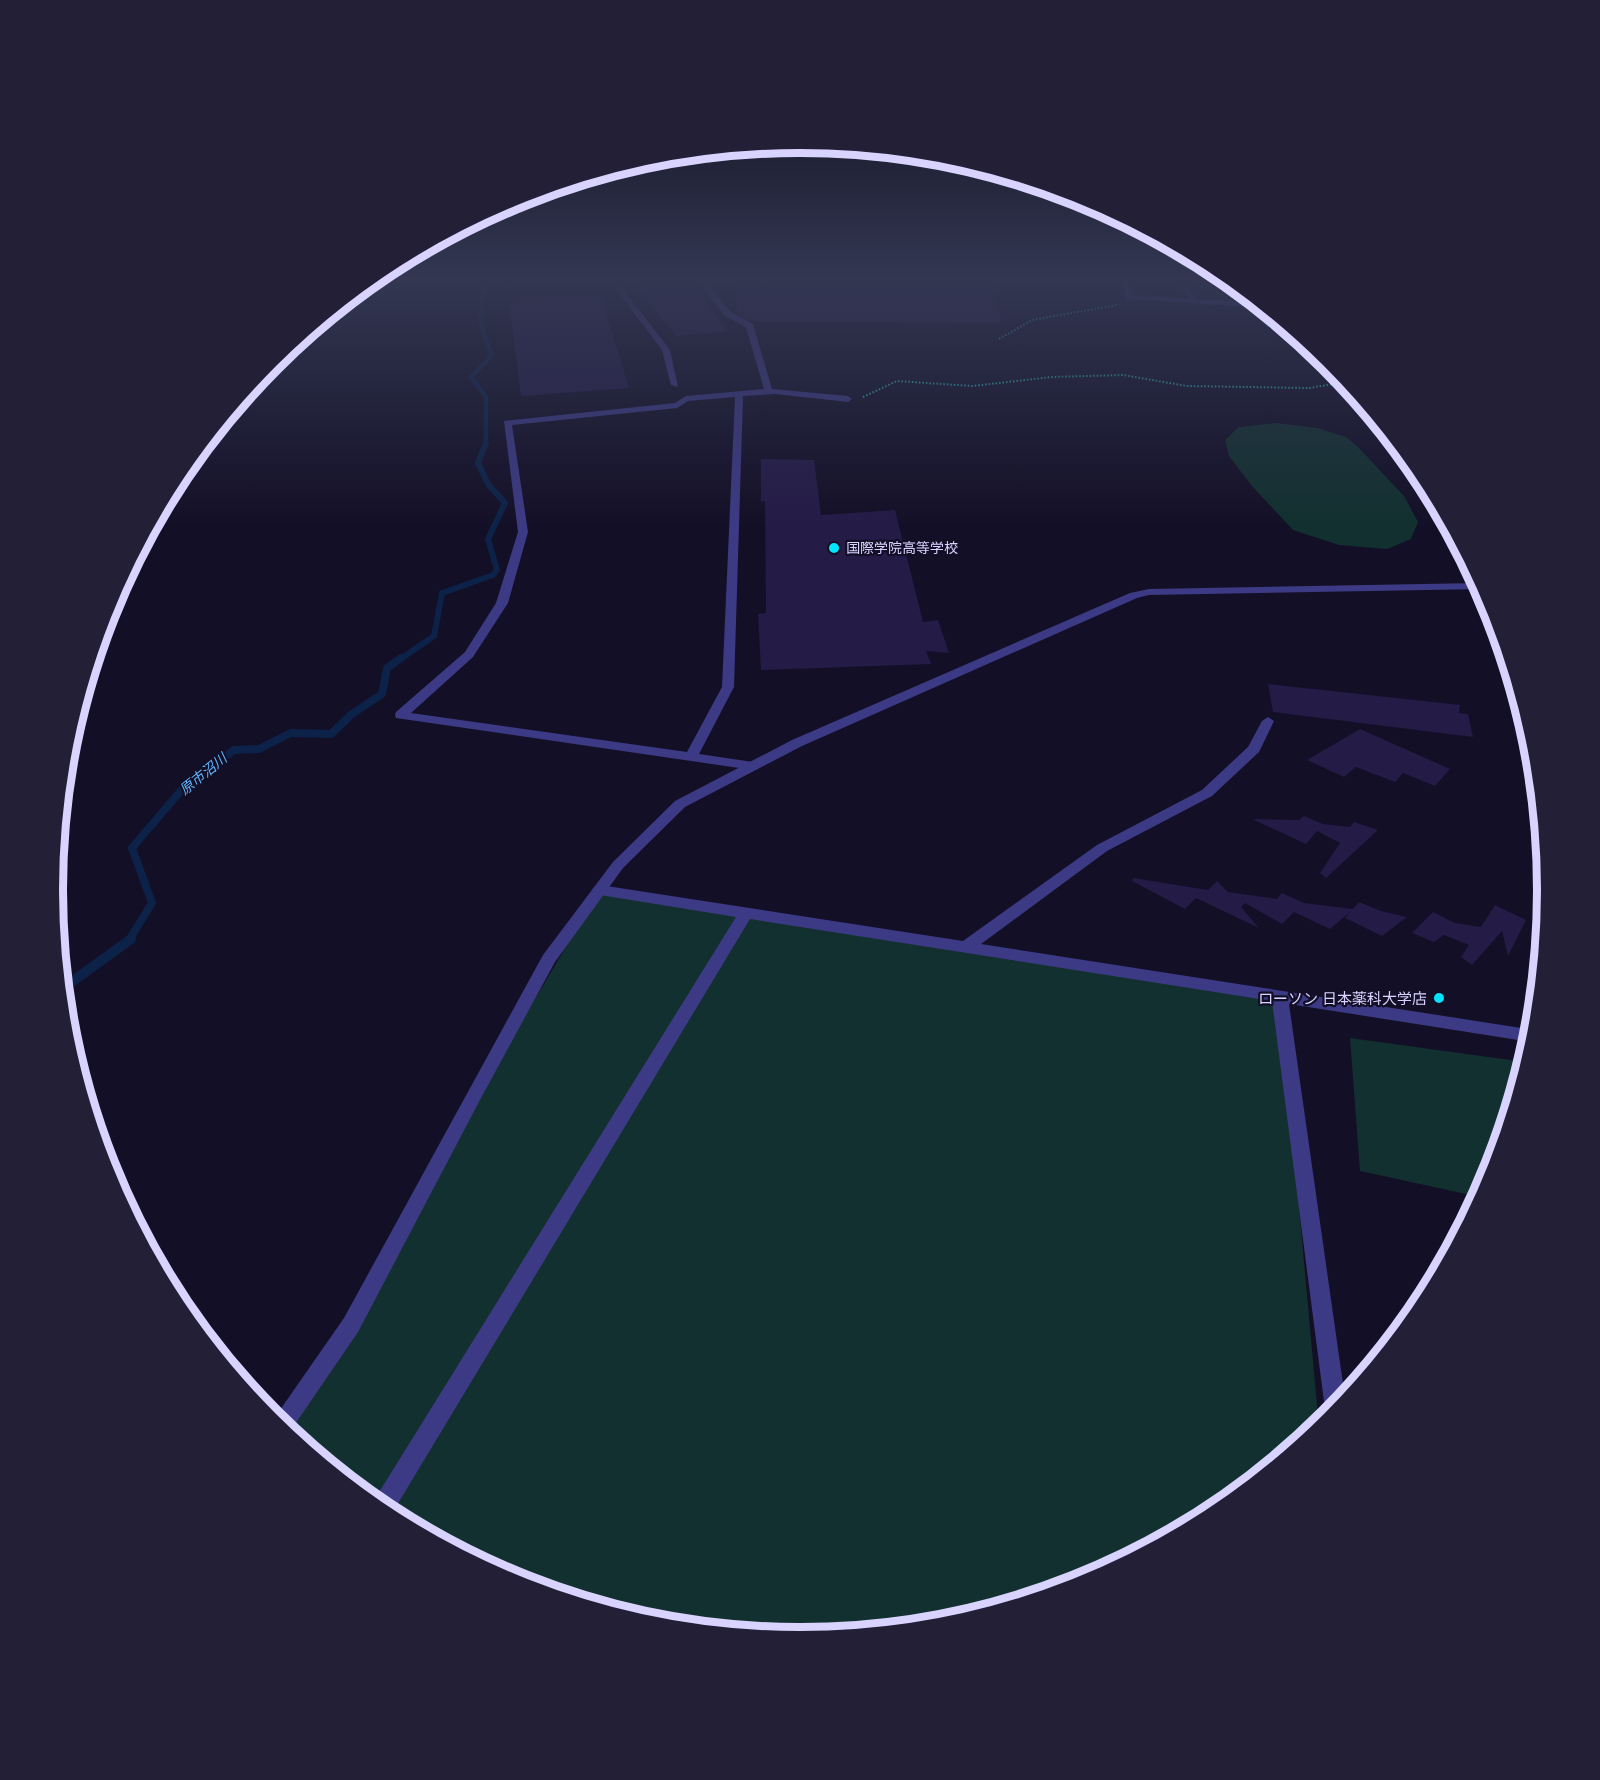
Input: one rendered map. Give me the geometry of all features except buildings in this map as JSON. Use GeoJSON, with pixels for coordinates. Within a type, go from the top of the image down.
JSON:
{"type":"FeatureCollection","features":[{"type":"Feature","properties":{"kind":"street"},"geometry":{"type":"LineString","coordinates":[[669,361],[675,385]]}},
{"type":"Feature","properties":{"kind":"street"},"geometry":{"type":"LineString","coordinates":[[760,361],[769,392]]}},
{"type":"Feature","properties":{"kind":"street"},"geometry":{"type":"LineString","coordinates":[[753,766],[401,716],[469,654],[502,603],[523,532],[507,423],[677,405],[686,399],[739,394],[769,392],[848,399]]}},
{"type":"Feature","properties":{"kind":"street"},"geometry":{"type":"LineString","coordinates":[[691,757],[728,687],[739,394]]}},
{"type":"Feature","properties":{"kind":"street"},"geometry":{"type":"LineString","coordinates":[[286,1418],[351,1325],[549,959],[618,865],[680,804],[797,743],[1134,595],[1149,592],[1471,586]]}},
{"type":"Feature","properties":{"kind":"street"},"geometry":{"type":"LineString","coordinates":[[965,948],[1102,848],[1207,793],[1254,749],[1268,721]]}},
{"type":"Feature","properties":{"kind":"street"},"geometry":{"type":"LineString","coordinates":[[600,890],[1523,1034]]}},
{"type":"Feature","properties":{"kind":"street"},"geometry":{"type":"LineString","coordinates":[[387,1500],[746,914]]}},
{"type":"Feature","properties":{"kind":"street"},"geometry":{"type":"LineString","coordinates":[[1280,998],[1334,1397]]}},
{"type":"Feature","properties":{"kind":"path"},"geometry":{"type":"LineString","coordinates":[[848,399],[864,397],[897,381],[972,386],[1052,377],[1123,375],[1187,386],[1309,388],[1335,384]]}},
{"type":"Feature","properties":{"kind":"green space"},"geometry":{"type":"Polygon","coordinates":[[[1276,423],[1317,428],[1346,437],[1357,446],[1404,496],[1418,522],[1411,539],[1387,549],[1339,545],[1293,530],[1252,486],[1229,456],[1225,440],[1239,427],[1276,423]]]}},
{"type":"Feature","properties":{"kind":"green space"},"geometry":{"type":"Polygon","coordinates":[[[600,890],[1280,998],[1318,1414],[1249,1475],[1209,1503],[1126,1551],[1082,1571],[991,1602],[896,1621],[800,1627],[704,1621],[656,1613],[563,1588],[474,1551],[431,1528],[351,1475],[285,1417],[600,890]]]}},
{"type":"Feature","properties":{"kind":"green space"},"geometry":{"type":"Polygon","coordinates":[[[1350,1038],[1517,1061],[1498,1127],[1471,1195],[1360,1171],[1350,1038]]]}},
{"type":"Feature","properties":{"kind":"waterway","name":"原市沼川"},"geometry":{"type":"LineString","coordinates":[[486,361],[471,377],[486,397],[486,443]]}},
{"type":"Feature","properties":{"kind":"waterway","name":"原市沼川"},"geometry":{"type":"LineString","coordinates":[[399,660],[434,636],[442,593],[493,575],[497,570],[488,539],[505,503],[488,484],[478,463],[486,443]]}},
{"type":"Feature","properties":{"kind":"waterway","name":"原市沼川"},"geometry":{"type":"LineString","coordinates":[[129,940],[152,903],[132,848],[184,787],[234,750],[259,749],[291,733],[331,734],[352,714],[382,694],[387,668],[401,658]]}},
{"type":"Feature","properties":{"kind":"waterway","name":"原市沼川"},"geometry":{"type":"LineString","coordinates":[[69,984],[131,939]]}},
{"type":"Feature","properties":{"kind":"place","name":"国際学院高等学校"},"geometry":{"type":"Point","coordinates":[834,548]}},
{"type":"Feature","properties":{"kind":"place","name":"ローソン 日本薬科大学店"},"geometry":{"type":"Point","coordinates":[1439,998]}}]}
